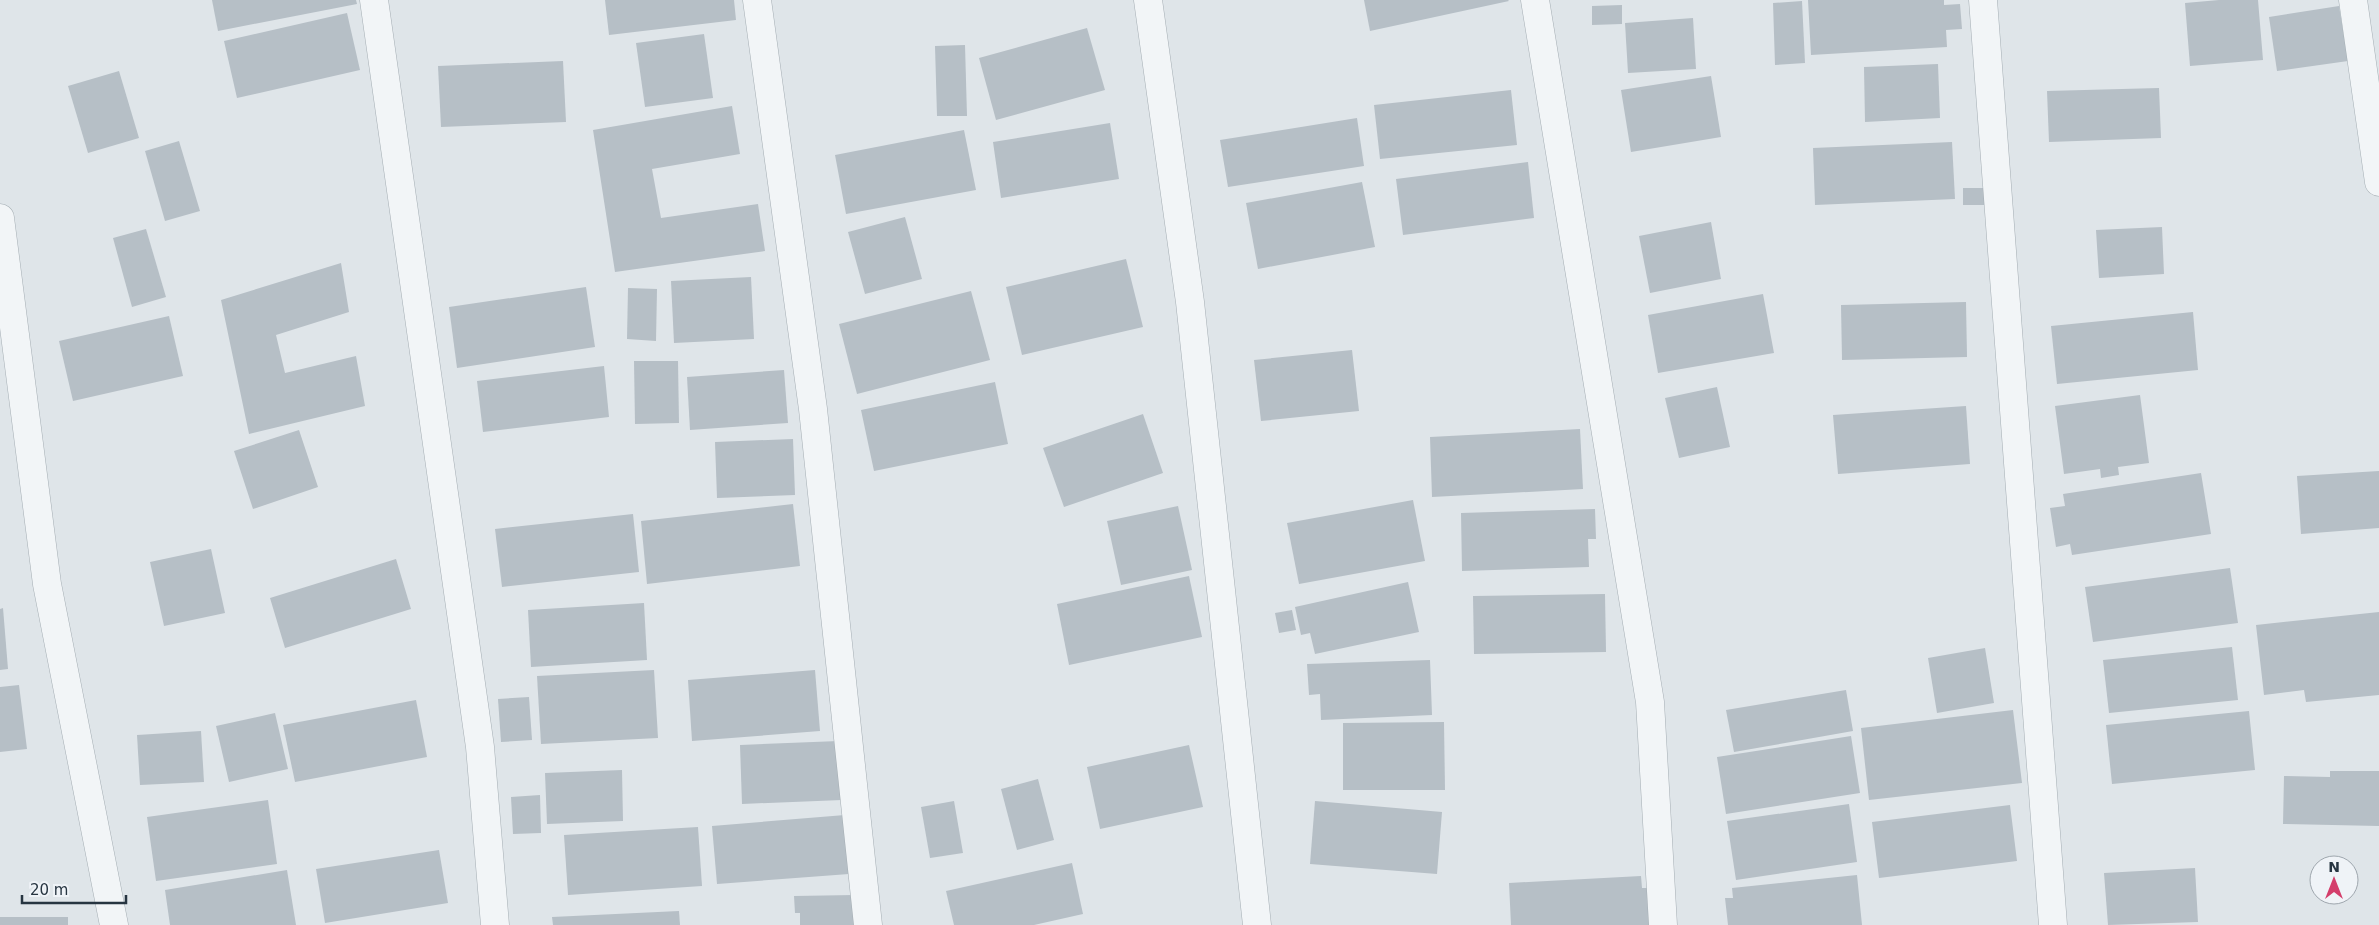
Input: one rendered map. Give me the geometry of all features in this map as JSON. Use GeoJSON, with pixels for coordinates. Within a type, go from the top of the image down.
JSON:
{"type":"FeatureCollection","features":[{"type":"Feature","properties":{"kind":"street"},"geometry":{"type":"LineString","coordinates":[[374,0],[480,747],[495,925]]}},
{"type":"Feature","properties":{"kind":"street"},"geometry":{"type":"LineString","coordinates":[[757,0],[814,409],[868,925]]}},
{"type":"Feature","properties":{"kind":"street"},"geometry":{"type":"LineString","coordinates":[[1148,0],[1190,302],[1257,925]]}},
{"type":"Feature","properties":{"kind":"street"},"geometry":{"type":"LineString","coordinates":[[1535,0],[1650,702],[1663,925]]}},
{"type":"Feature","properties":{"kind":"street"},"geometry":{"type":"LineString","coordinates":[[1983,0],[2053,925]]}},
{"type":"Feature","properties":{"kind":"street"},"geometry":{"type":"LineString","coordinates":[[2353,0],[2379,182]]}},
{"type":"Feature","properties":{"kind":"street"},"geometry":{"type":"LineString","coordinates":[[0,218],[47,584],[114,925]]}},
{"type":"Feature","properties":{"kind":"building"},"geometry":{"type":"Polygon","coordinates":[[[212,0],[356,0],[357,4],[218,31],[212,0]]]}},
{"type":"Feature","properties":{"kind":"building"},"geometry":{"type":"Polygon","coordinates":[[[605,0],[734,0],[736,20],[609,35],[605,0]]]}},
{"type":"Feature","properties":{"kind":"building"},"geometry":{"type":"Polygon","coordinates":[[[1364,0],[1508,0],[1509,1],[1370,31],[1364,0]]]}},
{"type":"Feature","properties":{"kind":"building"},"geometry":{"type":"Polygon","coordinates":[[[1808,0],[1944,0],[1944,5],[1960,4],[1962,29],[1946,30],[1947,47],[1811,55],[1808,0]]]}},
{"type":"Feature","properties":{"kind":"building"},"geometry":{"type":"Polygon","coordinates":[[[2219,0],[2258,0],[2263,60],[2190,66],[2185,3],[2219,0]]]}},
{"type":"Feature","properties":{"kind":"building"},"geometry":{"type":"Polygon","coordinates":[[[1802,1],[1805,63],[1775,65],[1773,3],[1802,1]]]}},
{"type":"Feature","properties":{"kind":"building"},"geometry":{"type":"Polygon","coordinates":[[[1622,5],[1622,24],[1592,25],[1592,6],[1622,5]]]}},
{"type":"Feature","properties":{"kind":"building"},"geometry":{"type":"Polygon","coordinates":[[[2339,6],[2348,61],[2277,71],[2269,17],[2339,6]]]}},
{"type":"Feature","properties":{"kind":"building"},"geometry":{"type":"Polygon","coordinates":[[[347,13],[360,70],[237,98],[224,41],[347,13]]]}},
{"type":"Feature","properties":{"kind":"building"},"geometry":{"type":"Polygon","coordinates":[[[1693,18],[1696,69],[1628,73],[1625,23],[1693,18]]]}},
{"type":"Feature","properties":{"kind":"building"},"geometry":{"type":"Polygon","coordinates":[[[1087,28],[1105,90],[996,120],[979,58],[1087,28]]]}},
{"type":"Feature","properties":{"kind":"building"},"geometry":{"type":"Polygon","coordinates":[[[704,34],[713,98],[645,107],[636,43],[704,34]]]}},
{"type":"Feature","properties":{"kind":"building"},"geometry":{"type":"Polygon","coordinates":[[[965,45],[967,116],[937,116],[935,46],[965,45]]]}},
{"type":"Feature","properties":{"kind":"building"},"geometry":{"type":"Polygon","coordinates":[[[563,61],[566,122],[441,127],[438,66],[563,61]]]}},
{"type":"Feature","properties":{"kind":"building"},"geometry":{"type":"Polygon","coordinates":[[[1938,64],[1940,118],[1865,122],[1864,67],[1938,64]]]}},
{"type":"Feature","properties":{"kind":"building"},"geometry":{"type":"Polygon","coordinates":[[[119,71],[139,138],[88,153],[68,86],[119,71]]]}},
{"type":"Feature","properties":{"kind":"building"},"geometry":{"type":"Polygon","coordinates":[[[1711,76],[1721,137],[1631,152],[1621,90],[1711,76]]]}},
{"type":"Feature","properties":{"kind":"building"},"geometry":{"type":"Polygon","coordinates":[[[2159,88],[2161,138],[2049,142],[2047,91],[2159,88]]]}},
{"type":"Feature","properties":{"kind":"building"},"geometry":{"type":"Polygon","coordinates":[[[1511,90],[1517,145],[1380,159],[1374,105],[1511,90]]]}},
{"type":"Feature","properties":{"kind":"building"},"geometry":{"type":"Polygon","coordinates":[[[732,106],[740,154],[652,169],[661,218],[758,204],[765,251],[615,272],[593,130],[732,106]]]}},
{"type":"Feature","properties":{"kind":"building"},"geometry":{"type":"Polygon","coordinates":[[[1357,118],[1364,166],[1228,187],[1220,140],[1357,118]]]}},
{"type":"Feature","properties":{"kind":"building"},"geometry":{"type":"Polygon","coordinates":[[[1110,123],[1119,179],[1001,198],[993,142],[1110,123]]]}},
{"type":"Feature","properties":{"kind":"building"},"geometry":{"type":"Polygon","coordinates":[[[964,130],[976,190],[846,214],[835,155],[964,130]]]}},
{"type":"Feature","properties":{"kind":"building"},"geometry":{"type":"Polygon","coordinates":[[[179,141],[200,211],[165,221],[145,151],[179,141]]]}},
{"type":"Feature","properties":{"kind":"building"},"geometry":{"type":"Polygon","coordinates":[[[1952,142],[1955,199],[1815,205],[1813,148],[1952,142]]]}},
{"type":"Feature","properties":{"kind":"building"},"geometry":{"type":"Polygon","coordinates":[[[1528,162],[1534,218],[1403,235],[1396,179],[1528,162]]]}},
{"type":"Feature","properties":{"kind":"building"},"geometry":{"type":"Polygon","coordinates":[[[1362,182],[1375,247],[1258,269],[1246,203],[1362,182]]]}},
{"type":"Feature","properties":{"kind":"building"},"geometry":{"type":"Polygon","coordinates":[[[1963,188],[1992,188],[1992,205],[1963,205],[1963,188]]]}},
{"type":"Feature","properties":{"kind":"building"},"geometry":{"type":"Polygon","coordinates":[[[905,217],[922,279],[865,294],[848,232],[905,217]]]}},
{"type":"Feature","properties":{"kind":"building"},"geometry":{"type":"Polygon","coordinates":[[[1711,222],[1721,279],[1650,293],[1639,236],[1711,222]]]}},
{"type":"Feature","properties":{"kind":"building"},"geometry":{"type":"Polygon","coordinates":[[[2162,227],[2164,274],[2099,278],[2096,230],[2162,227]]]}},
{"type":"Feature","properties":{"kind":"building"},"geometry":{"type":"Polygon","coordinates":[[[146,229],[166,297],[132,307],[113,238],[146,229]]]}},
{"type":"Feature","properties":{"kind":"building"},"geometry":{"type":"Polygon","coordinates":[[[1126,259],[1143,327],[1022,355],[1006,287],[1126,259]]]}},
{"type":"Feature","properties":{"kind":"building"},"geometry":{"type":"Polygon","coordinates":[[[341,263],[349,312],[276,335],[285,373],[356,356],[365,406],[249,434],[221,300],[341,263]]]}},
{"type":"Feature","properties":{"kind":"building"},"geometry":{"type":"Polygon","coordinates":[[[751,277],[754,339],[674,343],[671,281],[751,277]]]}},
{"type":"Feature","properties":{"kind":"building"},"geometry":{"type":"Polygon","coordinates":[[[586,287],[595,347],[457,368],[449,307],[586,287]]]}},
{"type":"Feature","properties":{"kind":"building"},"geometry":{"type":"Polygon","coordinates":[[[628,288],[657,289],[656,341],[627,339],[628,288]]]}},
{"type":"Feature","properties":{"kind":"building"},"geometry":{"type":"Polygon","coordinates":[[[971,291],[990,360],[857,394],[839,324],[971,291]]]}},
{"type":"Feature","properties":{"kind":"building"},"geometry":{"type":"Polygon","coordinates":[[[1763,294],[1774,353],[1658,373],[1648,315],[1763,294]]]}},
{"type":"Feature","properties":{"kind":"building"},"geometry":{"type":"Polygon","coordinates":[[[1966,302],[1967,357],[1842,360],[1841,305],[1966,302]]]}},
{"type":"Feature","properties":{"kind":"building"},"geometry":{"type":"Polygon","coordinates":[[[2193,312],[2198,370],[2057,384],[2051,326],[2193,312]]]}},
{"type":"Feature","properties":{"kind":"building"},"geometry":{"type":"Polygon","coordinates":[[[169,316],[183,376],[73,401],[59,341],[169,316]]]}},
{"type":"Feature","properties":{"kind":"building"},"geometry":{"type":"Polygon","coordinates":[[[1352,350],[1359,411],[1261,421],[1254,360],[1352,350]]]}},
{"type":"Feature","properties":{"kind":"building"},"geometry":{"type":"Polygon","coordinates":[[[634,361],[678,361],[679,423],[635,424],[634,361]]]}},
{"type":"Feature","properties":{"kind":"building"},"geometry":{"type":"Polygon","coordinates":[[[604,366],[609,417],[483,432],[477,381],[604,366]]]}},
{"type":"Feature","properties":{"kind":"building"},"geometry":{"type":"Polygon","coordinates":[[[784,370],[788,423],[690,430],[687,377],[784,370]]]}},
{"type":"Feature","properties":{"kind":"building"},"geometry":{"type":"Polygon","coordinates":[[[995,382],[1008,444],[874,471],[861,410],[995,382]]]}},
{"type":"Feature","properties":{"kind":"building"},"geometry":{"type":"Polygon","coordinates":[[[1717,387],[1730,447],[1679,458],[1665,398],[1717,387]]]}},
{"type":"Feature","properties":{"kind":"building"},"geometry":{"type":"Polygon","coordinates":[[[2140,395],[2149,463],[2118,467],[2119,475],[2101,478],[2100,469],[2064,474],[2055,406],[2140,395]]]}},
{"type":"Feature","properties":{"kind":"building"},"geometry":{"type":"Polygon","coordinates":[[[1966,406],[1970,464],[1838,474],[1833,415],[1966,406]]]}},
{"type":"Feature","properties":{"kind":"building"},"geometry":{"type":"Polygon","coordinates":[[[1143,414],[1163,473],[1064,507],[1043,448],[1143,414]]]}},
{"type":"Feature","properties":{"kind":"building"},"geometry":{"type":"Polygon","coordinates":[[[1580,429],[1583,489],[1432,497],[1430,437],[1580,429]]]}},
{"type":"Feature","properties":{"kind":"building"},"geometry":{"type":"Polygon","coordinates":[[[299,430],[318,487],[253,509],[234,451],[299,430]]]}},
{"type":"Feature","properties":{"kind":"building"},"geometry":{"type":"Polygon","coordinates":[[[793,439],[795,495],[717,498],[715,442],[793,439]]]}},
{"type":"Feature","properties":{"kind":"building"},"geometry":{"type":"Polygon","coordinates":[[[2379,471],[2379,528],[2301,534],[2297,476],[2379,471]]]}},
{"type":"Feature","properties":{"kind":"building"},"geometry":{"type":"Polygon","coordinates":[[[2201,473],[2211,534],[2072,555],[2070,544],[2056,547],[2050,508],[2065,506],[2063,494],[2201,473]]]}},
{"type":"Feature","properties":{"kind":"building"},"geometry":{"type":"Polygon","coordinates":[[[1413,500],[1425,561],[1299,584],[1287,523],[1413,500]]]}},
{"type":"Feature","properties":{"kind":"building"},"geometry":{"type":"Polygon","coordinates":[[[793,504],[800,566],[647,584],[641,521],[793,504]]]}},
{"type":"Feature","properties":{"kind":"building"},"geometry":{"type":"Polygon","coordinates":[[[1178,506],[1192,570],[1121,585],[1107,521],[1178,506]]]}},
{"type":"Feature","properties":{"kind":"building"},"geometry":{"type":"Polygon","coordinates":[[[1595,509],[1596,539],[1588,539],[1589,567],[1462,571],[1461,513],[1595,509]]]}},
{"type":"Feature","properties":{"kind":"building"},"geometry":{"type":"Polygon","coordinates":[[[633,514],[639,572],[502,587],[495,529],[633,514]]]}},
{"type":"Feature","properties":{"kind":"building"},"geometry":{"type":"Polygon","coordinates":[[[211,549],[225,613],[164,626],[150,562],[211,549]]]}},
{"type":"Feature","properties":{"kind":"building"},"geometry":{"type":"Polygon","coordinates":[[[396,559],[411,609],[285,648],[270,598],[396,559]]]}},
{"type":"Feature","properties":{"kind":"building"},"geometry":{"type":"Polygon","coordinates":[[[2230,568],[2238,623],[2093,642],[2085,587],[2230,568]]]}},
{"type":"Feature","properties":{"kind":"building"},"geometry":{"type":"Polygon","coordinates":[[[1189,576],[1202,637],[1069,665],[1057,604],[1189,576]]]}},
{"type":"Feature","properties":{"kind":"building"},"geometry":{"type":"Polygon","coordinates":[[[1408,582],[1419,632],[1315,654],[1310,633],[1301,635],[1295,607],[1408,582]]]}},
{"type":"Feature","properties":{"kind":"building"},"geometry":{"type":"Polygon","coordinates":[[[1605,594],[1606,652],[1474,654],[1473,596],[1605,594]]]}},
{"type":"Feature","properties":{"kind":"building"},"geometry":{"type":"Polygon","coordinates":[[[644,603],[647,660],[531,667],[528,610],[644,603]]]}},
{"type":"Feature","properties":{"kind":"building"},"geometry":{"type":"Polygon","coordinates":[[[3,608],[8,669],[0,670],[0,609],[3,608]]]}},
{"type":"Feature","properties":{"kind":"building"},"geometry":{"type":"Polygon","coordinates":[[[1292,610],[1296,630],[1279,633],[1275,613],[1292,610]]]}},
{"type":"Feature","properties":{"kind":"building"},"geometry":{"type":"Polygon","coordinates":[[[2379,612],[2379,695],[2306,702],[2304,690],[2264,695],[2256,625],[2379,612]]]}},
{"type":"Feature","properties":{"kind":"building"},"geometry":{"type":"Polygon","coordinates":[[[2232,647],[2238,700],[2109,713],[2103,660],[2232,647]]]}},
{"type":"Feature","properties":{"kind":"building"},"geometry":{"type":"Polygon","coordinates":[[[1985,648],[1994,703],[1937,713],[1928,658],[1985,648]]]}},
{"type":"Feature","properties":{"kind":"building"},"geometry":{"type":"Polygon","coordinates":[[[1430,660],[1432,715],[1321,720],[1320,694],[1309,695],[1307,664],[1430,660]]]}},
{"type":"Feature","properties":{"kind":"building"},"geometry":{"type":"Polygon","coordinates":[[[654,670],[658,738],[541,744],[537,676],[654,670]]]}},
{"type":"Feature","properties":{"kind":"building"},"geometry":{"type":"Polygon","coordinates":[[[815,670],[820,731],[692,741],[688,680],[815,670]]]}},
{"type":"Feature","properties":{"kind":"building"},"geometry":{"type":"Polygon","coordinates":[[[19,685],[27,749],[0,752],[0,687],[19,685]]]}},
{"type":"Feature","properties":{"kind":"building"},"geometry":{"type":"Polygon","coordinates":[[[1846,690],[1853,731],[1734,752],[1726,710],[1846,690]]]}},
{"type":"Feature","properties":{"kind":"building"},"geometry":{"type":"Polygon","coordinates":[[[529,697],[532,740],[501,742],[498,699],[529,697]]]}},
{"type":"Feature","properties":{"kind":"building"},"geometry":{"type":"Polygon","coordinates":[[[416,700],[427,757],[295,782],[283,725],[416,700]]]}},
{"type":"Feature","properties":{"kind":"building"},"geometry":{"type":"Polygon","coordinates":[[[2013,710],[2022,783],[1869,800],[1861,728],[2013,710]]]}},
{"type":"Feature","properties":{"kind":"building"},"geometry":{"type":"Polygon","coordinates":[[[2249,711],[2255,770],[2112,784],[2106,725],[2249,711]]]}},
{"type":"Feature","properties":{"kind":"building"},"geometry":{"type":"Polygon","coordinates":[[[275,713],[288,769],[229,782],[216,726],[275,713]]]}},
{"type":"Feature","properties":{"kind":"building"},"geometry":{"type":"Polygon","coordinates":[[[1444,722],[1445,790],[1343,790],[1343,723],[1444,722]]]}},
{"type":"Feature","properties":{"kind":"building"},"geometry":{"type":"Polygon","coordinates":[[[201,731],[204,782],[140,785],[137,735],[201,731]]]}},
{"type":"Feature","properties":{"kind":"building"},"geometry":{"type":"Polygon","coordinates":[[[1851,736],[1860,793],[1726,814],[1717,757],[1851,736]]]}},
{"type":"Feature","properties":{"kind":"building"},"geometry":{"type":"Polygon","coordinates":[[[839,741],[842,800],[742,804],[740,745],[839,741]]]}},
{"type":"Feature","properties":{"kind":"building"},"geometry":{"type":"Polygon","coordinates":[[[1189,745],[1203,807],[1100,829],[1087,767],[1189,745]]]}},
{"type":"Feature","properties":{"kind":"building"},"geometry":{"type":"Polygon","coordinates":[[[622,770],[623,821],[547,824],[545,773],[622,770]]]}},
{"type":"Feature","properties":{"kind":"building"},"geometry":{"type":"Polygon","coordinates":[[[2330,771],[2379,771],[2379,826],[2283,824],[2284,776],[2330,777],[2330,771]]]}},
{"type":"Feature","properties":{"kind":"building"},"geometry":{"type":"Polygon","coordinates":[[[1038,779],[1054,840],[1017,850],[1001,789],[1038,779]]]}},
{"type":"Feature","properties":{"kind":"building"},"geometry":{"type":"Polygon","coordinates":[[[540,795],[541,833],[513,834],[511,797],[540,795]]]}},
{"type":"Feature","properties":{"kind":"building"},"geometry":{"type":"Polygon","coordinates":[[[268,800],[277,864],[156,881],[147,817],[268,800]]]}},
{"type":"Feature","properties":{"kind":"building"},"geometry":{"type":"Polygon","coordinates":[[[954,801],[963,853],[930,858],[921,807],[954,801]]]}},
{"type":"Feature","properties":{"kind":"building"},"geometry":{"type":"Polygon","coordinates":[[[1315,801],[1442,812],[1437,874],[1310,864],[1315,801]]]}},
{"type":"Feature","properties":{"kind":"building"},"geometry":{"type":"Polygon","coordinates":[[[1849,804],[1857,862],[1736,880],[1727,821],[1849,804]]]}},
{"type":"Feature","properties":{"kind":"building"},"geometry":{"type":"Polygon","coordinates":[[[2010,805],[2017,861],[1879,878],[1872,822],[2010,805]]]}},
{"type":"Feature","properties":{"kind":"building"},"geometry":{"type":"Polygon","coordinates":[[[845,815],[849,874],[717,884],[712,826],[845,815]]]}},
{"type":"Feature","properties":{"kind":"building"},"geometry":{"type":"Polygon","coordinates":[[[698,827],[702,886],[568,895],[564,835],[698,827]]]}},
{"type":"Feature","properties":{"kind":"building"},"geometry":{"type":"Polygon","coordinates":[[[439,850],[448,903],[325,923],[316,869],[439,850]]]}},
{"type":"Feature","properties":{"kind":"building"},"geometry":{"type":"Polygon","coordinates":[[[1072,863],[1083,914],[1034,925],[954,925],[946,891],[1072,863]]]}},
{"type":"Feature","properties":{"kind":"building"},"geometry":{"type":"Polygon","coordinates":[[[2195,868],[2198,922],[2108,925],[2104,873],[2195,868]]]}},
{"type":"Feature","properties":{"kind":"building"},"geometry":{"type":"Polygon","coordinates":[[[287,870],[296,925],[170,925],[165,890],[287,870]]]}},
{"type":"Feature","properties":{"kind":"building"},"geometry":{"type":"Polygon","coordinates":[[[1857,875],[1862,925],[1728,925],[1725,898],[1733,898],[1732,888],[1857,875]]]}},
{"type":"Feature","properties":{"kind":"building"},"geometry":{"type":"Polygon","coordinates":[[[1641,876],[1642,888],[1654,888],[1655,925],[1511,925],[1509,883],[1641,876]]]}},
{"type":"Feature","properties":{"kind":"building"},"geometry":{"type":"Polygon","coordinates":[[[854,895],[854,925],[800,925],[800,913],[795,913],[794,896],[854,895]]]}},
{"type":"Feature","properties":{"kind":"building"},"geometry":{"type":"Polygon","coordinates":[[[679,911],[680,925],[553,925],[552,917],[679,911]]]}},
{"type":"Feature","properties":{"kind":"building"},"geometry":{"type":"Polygon","coordinates":[[[0,917],[68,917],[68,925],[0,925],[0,917]]]}}]}
